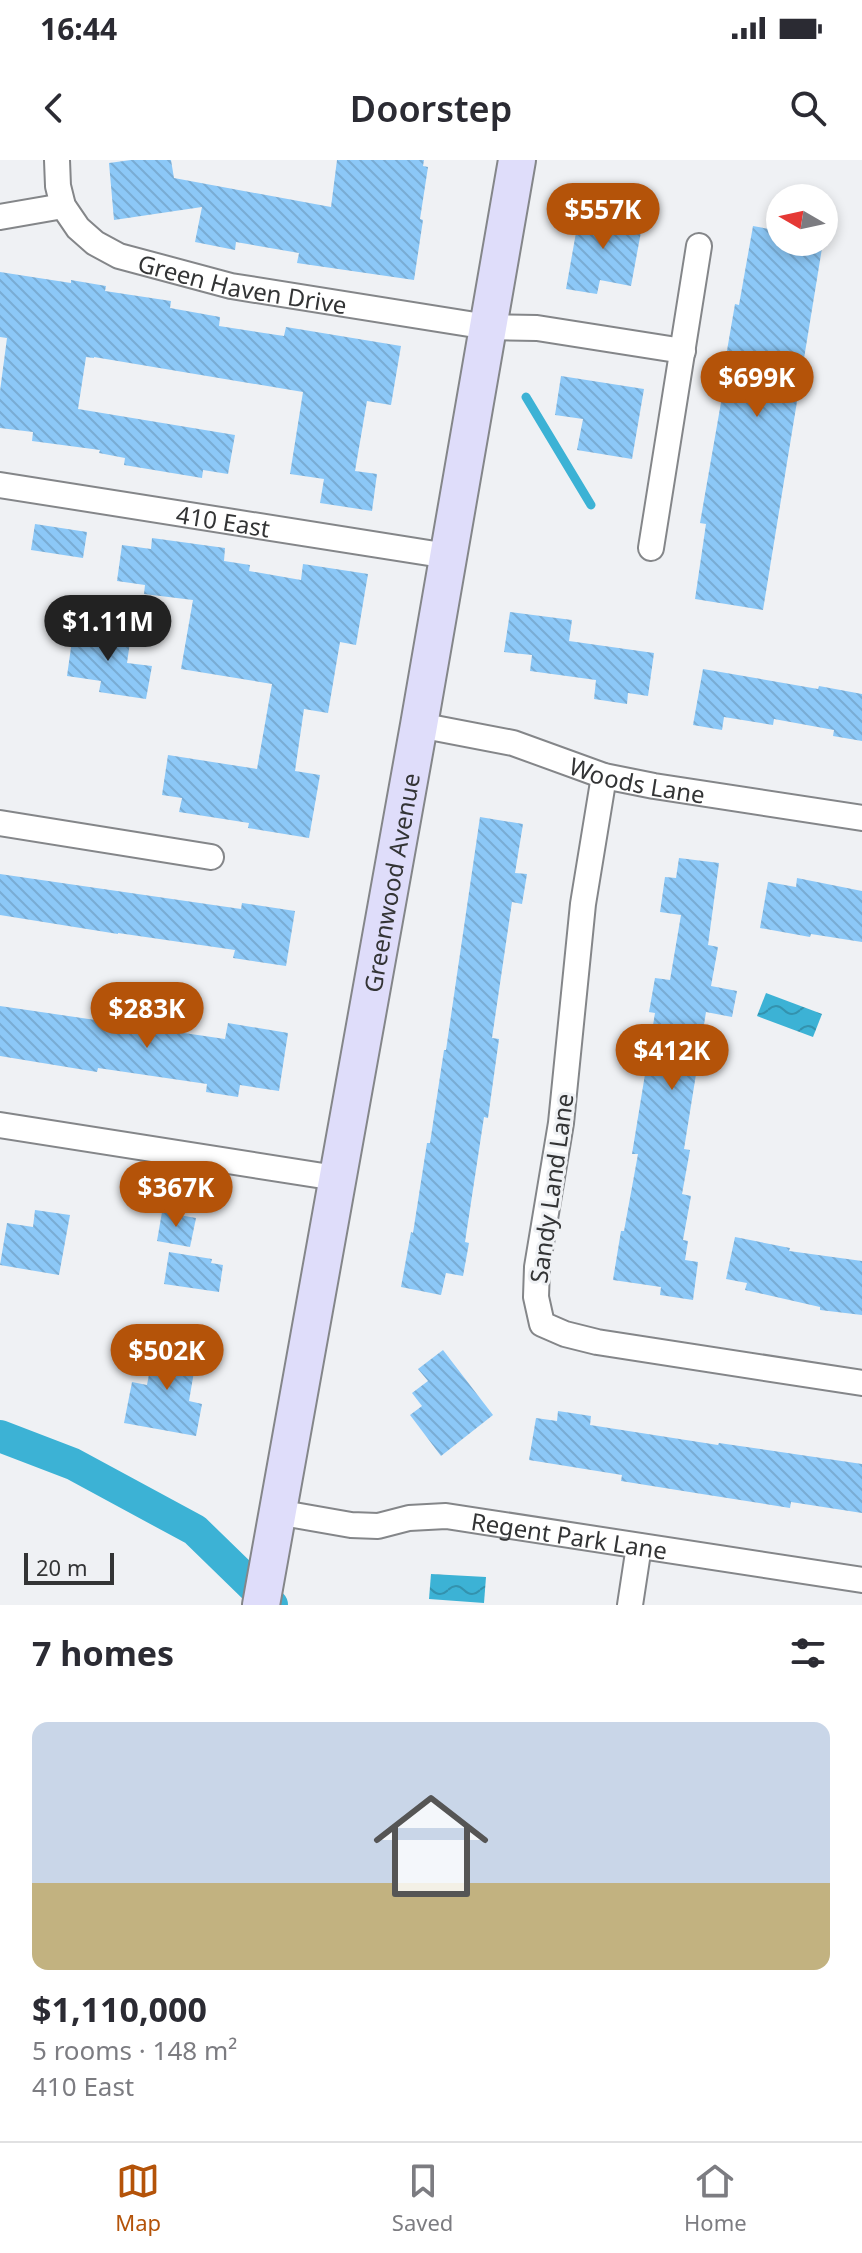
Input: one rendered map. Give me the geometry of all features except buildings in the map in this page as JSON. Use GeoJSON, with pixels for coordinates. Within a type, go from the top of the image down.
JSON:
{"type":"FeatureCollection","features":[{"type":"Feature","properties":{"kind":"street"},"geometry":{"type":"LineString","coordinates":[[0,217],[63,206],[57,160]]}},
{"type":"Feature","properties":{"kind":"street","name":"Greenwood Avenue"},"geometry":{"type":"LineString","coordinates":[[261,1605],[517,160]]}},
{"type":"Feature","properties":{"kind":"street","name":"Green Haven Drive"},"geometry":{"type":"LineString","coordinates":[[63,206],[78,228],[95,243],[119,256],[231,286],[488,327],[537,328],[683,351]]}},
{"type":"Feature","properties":{"kind":"street"},"geometry":{"type":"LineString","coordinates":[[651,548],[699,246]]}},
{"type":"Feature","properties":{"kind":"street","name":"410 East"},"geometry":{"type":"LineString","coordinates":[[0,485],[448,556]]}},
{"type":"Feature","properties":{"kind":"street","name":"Woods Lane"},"geometry":{"type":"LineString","coordinates":[[419,725],[513,743],[604,776],[862,818]]}},
{"type":"Feature","properties":{"kind":"street","name":"Sandy Land Lane"},"geometry":{"type":"LineString","coordinates":[[604,776],[583,904],[561,1123],[537,1267],[536,1297],[542,1324],[597,1342],[862,1383]]}},
{"type":"Feature","properties":{"kind":"street"},"geometry":{"type":"LineString","coordinates":[[0,823],[211,857]]}},
{"type":"Feature","properties":{"kind":"street"},"geometry":{"type":"LineString","coordinates":[[0,1125],[336,1178]]}},
{"type":"Feature","properties":{"kind":"street","name":"Regent Park Lane"},"geometry":{"type":"LineString","coordinates":[[274,1527],[378,1526],[409,1518],[446,1516],[862,1580]]}},
{"type":"Feature","properties":{"kind":"street"},"geometry":{"type":"LineString","coordinates":[[630,1605],[639,1546]]}},
{"type":"Feature","properties":{"kind":"water"},"geometry":{"type":"Polygon","coordinates":[[[766,993],[822,1014],[813,1037],[757,1016],[766,993]]]}},
{"type":"Feature","properties":{"kind":"water"},"geometry":{"type":"Polygon","coordinates":[[[431,1574],[486,1577],[484,1603],[429,1599],[431,1574]]]}},
{"type":"Feature","properties":{"kind":"waterway"},"geometry":{"type":"LineString","coordinates":[[526,397],[591,505]]}},
{"type":"Feature","properties":{"kind":"waterway"},"geometry":{"type":"LineString","coordinates":[[0,1436],[73,1464],[195,1530],[272,1605]]}}]}
